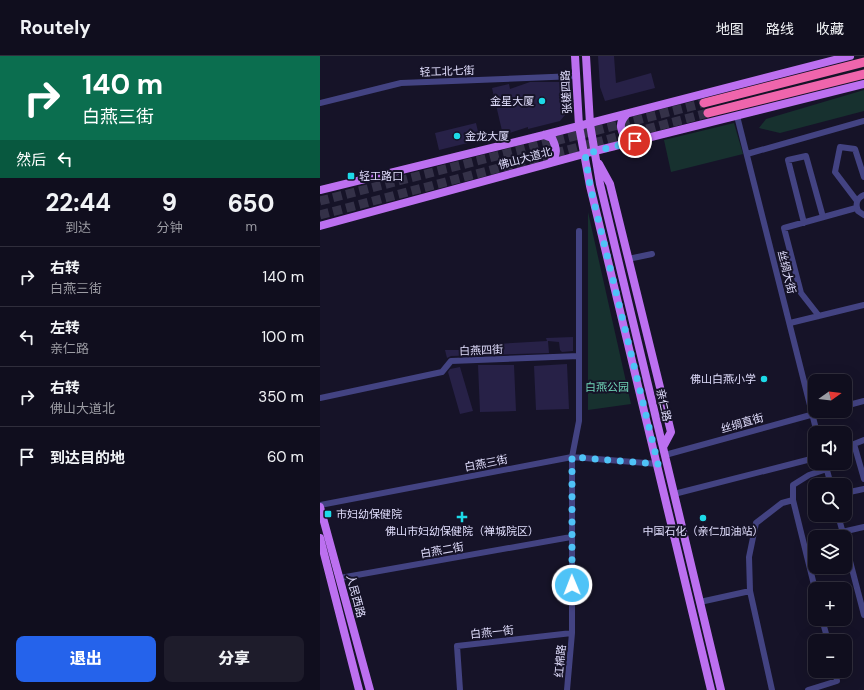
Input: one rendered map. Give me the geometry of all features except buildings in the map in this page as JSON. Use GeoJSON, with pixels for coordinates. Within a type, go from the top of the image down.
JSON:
{"type":"FeatureCollection","features":[{"type":"Feature","properties":{"kind":"highway","name":"佛山大道北"},"geometry":{"type":"LineString","coordinates":[[702,99],[864,62]]}},
{"type":"Feature","properties":{"kind":"highway"},"geometry":{"type":"LineString","coordinates":[[708,113],[864,74]]}},
{"type":"Feature","properties":{"kind":"main road","name":"张槎四路"},"geometry":{"type":"LineString","coordinates":[[575,56],[579,126]]}},
{"type":"Feature","properties":{"kind":"main road","name":"张槎四路"},"geometry":{"type":"LineString","coordinates":[[586,56],[590,124]]}},
{"type":"Feature","properties":{"kind":"main road"},"geometry":{"type":"LineString","coordinates":[[702,99],[838,58],[850,56]]}},
{"type":"Feature","properties":{"kind":"main road","name":"佛山大道北"},"geometry":{"type":"LineString","coordinates":[[320,226],[594,151],[864,84]]}},
{"type":"Feature","properties":{"kind":"main road","name":"佛山大道北"},"geometry":{"type":"LineString","coordinates":[[320,190],[627,114],[702,99]]}},
{"type":"Feature","properties":{"kind":"main road"},"geometry":{"type":"LineString","coordinates":[[627,114],[622,119],[620,130],[626,139],[635,141]]}},
{"type":"Feature","properties":{"kind":"main road","name":"亲仁路"},"geometry":{"type":"LineString","coordinates":[[590,124],[600,184],[721,690]]}},
{"type":"Feature","properties":{"kind":"main road","name":"亲仁路"},"geometry":{"type":"LineString","coordinates":[[579,126],[592,194],[711,690]]}},
{"type":"Feature","properties":{"kind":"main road"},"geometry":{"type":"LineString","coordinates":[[544,135],[552,138],[557,148],[554,158],[550,163]]}},
{"type":"Feature","properties":{"kind":"main road"},"geometry":{"type":"LineString","coordinates":[[596,160],[610,184],[671,432],[664,451]]}},
{"type":"Feature","properties":{"kind":"main road","name":"人民西路"},"geometry":{"type":"LineString","coordinates":[[320,506],[370,690]]}},
{"type":"Feature","properties":{"kind":"main road","name":"人民西路"},"geometry":{"type":"LineString","coordinates":[[320,538],[359,690]]}},
{"type":"Feature","properties":{"kind":"street","name":"轻工北七街"},"geometry":{"type":"LineString","coordinates":[[320,103],[402,83],[576,76]]}},
{"type":"Feature","properties":{"kind":"street","name":"丝绸大街"},"geometry":{"type":"LineString","coordinates":[[737,116],[808,394]]}},
{"type":"Feature","properties":{"kind":"street"},"geometry":{"type":"LineString","coordinates":[[747,154],[864,121]]}},
{"type":"Feature","properties":{"kind":"street"},"geometry":{"type":"LineString","coordinates":[[864,177],[854,149],[840,147],[835,172],[857,205],[860,213],[864,215]]}},
{"type":"Feature","properties":{"kind":"street"},"geometry":{"type":"LineString","coordinates":[[804,222],[788,160],[806,156],[823,217]]}},
{"type":"Feature","properties":{"kind":"street"},"geometry":{"type":"LineString","coordinates":[[819,316],[801,293],[784,228],[823,217],[857,205],[861,196],[864,195]]}},
{"type":"Feature","properties":{"kind":"street","name":"红棉路"},"geometry":{"type":"LineString","coordinates":[[567,690],[572,633],[572,457],[579,421],[579,231]]}},
{"type":"Feature","properties":{"kind":"street"},"geometry":{"type":"LineString","coordinates":[[628,259],[652,254]]}},
{"type":"Feature","properties":{"kind":"street"},"geometry":{"type":"LineString","coordinates":[[790,323],[864,305]]}},
{"type":"Feature","properties":{"kind":"street","name":"白燕四街"},"geometry":{"type":"LineString","coordinates":[[320,398],[442,372],[451,361],[579,356]]}},
{"type":"Feature","properties":{"kind":"street"},"geometry":{"type":"LineString","coordinates":[[852,404],[864,401]]}},
{"type":"Feature","properties":{"kind":"street","name":"丝绸直街"},"geometry":{"type":"LineString","coordinates":[[664,451],[808,415]]}},
{"type":"Feature","properties":{"kind":"street"},"geometry":{"type":"LineString","coordinates":[[864,440],[854,444],[864,479]]}},
{"type":"Feature","properties":{"kind":"street","name":"白燕三街"},"geometry":{"type":"LineString","coordinates":[[320,506],[572,457],[658,464]]}},
{"type":"Feature","properties":{"kind":"street"},"geometry":{"type":"LineString","coordinates":[[674,494],[688,489],[808,460]]}},
{"type":"Feature","properties":{"kind":"street"},"geometry":{"type":"LineString","coordinates":[[813,582],[793,500],[793,485],[818,470]]}},
{"type":"Feature","properties":{"kind":"street"},"geometry":{"type":"LineString","coordinates":[[852,492],[864,489]]}},
{"type":"Feature","properties":{"kind":"street"},"geometry":{"type":"LineString","coordinates":[[772,690],[750,591],[749,557],[756,523],[782,503],[793,500]]}},
{"type":"Feature","properties":{"kind":"street"},"geometry":{"type":"LineString","coordinates":[[852,531],[864,527]]}},
{"type":"Feature","properties":{"kind":"street","name":"白燕二街"},"geometry":{"type":"LineString","coordinates":[[340,578],[571,537]]}},
{"type":"Feature","properties":{"kind":"street"},"geometry":{"type":"LineString","coordinates":[[852,569],[864,615]]}},
{"type":"Feature","properties":{"kind":"street"},"geometry":{"type":"LineString","coordinates":[[700,602],[750,591]]}},
{"type":"Feature","properties":{"kind":"street","name":"白燕一街"},"geometry":{"type":"LineString","coordinates":[[460,690],[457,646],[572,633]]}},
{"type":"Feature","properties":{"kind":"street"},"geometry":{"type":"LineString","coordinates":[[808,690],[837,681],[836,678]]}},
{"type":"Feature","properties":{"kind":"green space"},"geometry":{"type":"Polygon","coordinates":[[[864,90],[864,111],[780,133],[759,128],[766,119],[864,90]]]}},
{"type":"Feature","properties":{"kind":"green space"},"geometry":{"type":"Polygon","coordinates":[[[734,123],[743,154],[671,172],[664,140],[734,123]]]}},
{"type":"Feature","properties":{"kind":"green space","name":"白燕公园"},"geometry":{"type":"Polygon","coordinates":[[[588,212],[631,404],[588,410],[588,212]]]}},
{"type":"Feature","properties":{"kind":"tunnel"},"geometry":{"type":"LineString","coordinates":[[320,201],[704,103]]}},
{"type":"Feature","properties":{"kind":"tunnel"},"geometry":{"type":"LineString","coordinates":[[320,215],[708,113]]}},
{"type":"Feature","properties":{"kind":"place","name":"金星大厦"},"geometry":{"type":"Point","coordinates":[542,101]}},
{"type":"Feature","properties":{"kind":"place","name":"金龙大厦"},"geometry":{"type":"Point","coordinates":[457,136]}},
{"type":"Feature","properties":{"kind":"place","name":"轻工路口"},"geometry":{"type":"Point","coordinates":[351,176]}},
{"type":"Feature","properties":{"kind":"place","name":"佛山白燕小学"},"geometry":{"type":"Point","coordinates":[764,379]}},
{"type":"Feature","properties":{"kind":"place","name":"市妇幼保健院"},"geometry":{"type":"Point","coordinates":[328,514]}},
{"type":"Feature","properties":{"kind":"place","name":"佛山市妇幼保健院（禅城院区）"},"geometry":{"type":"Point","coordinates":[462,517]}},
{"type":"Feature","properties":{"kind":"place","name":"中国石化（亲仁加油站）"},"geometry":{"type":"Point","coordinates":[703,518]}},
{"type":"Feature","properties":{"kind":"route"},"geometry":{"type":"LineString","coordinates":[[572,585],[572,457],[658,464],[590,186],[585,154],[635,141]]}}]}
